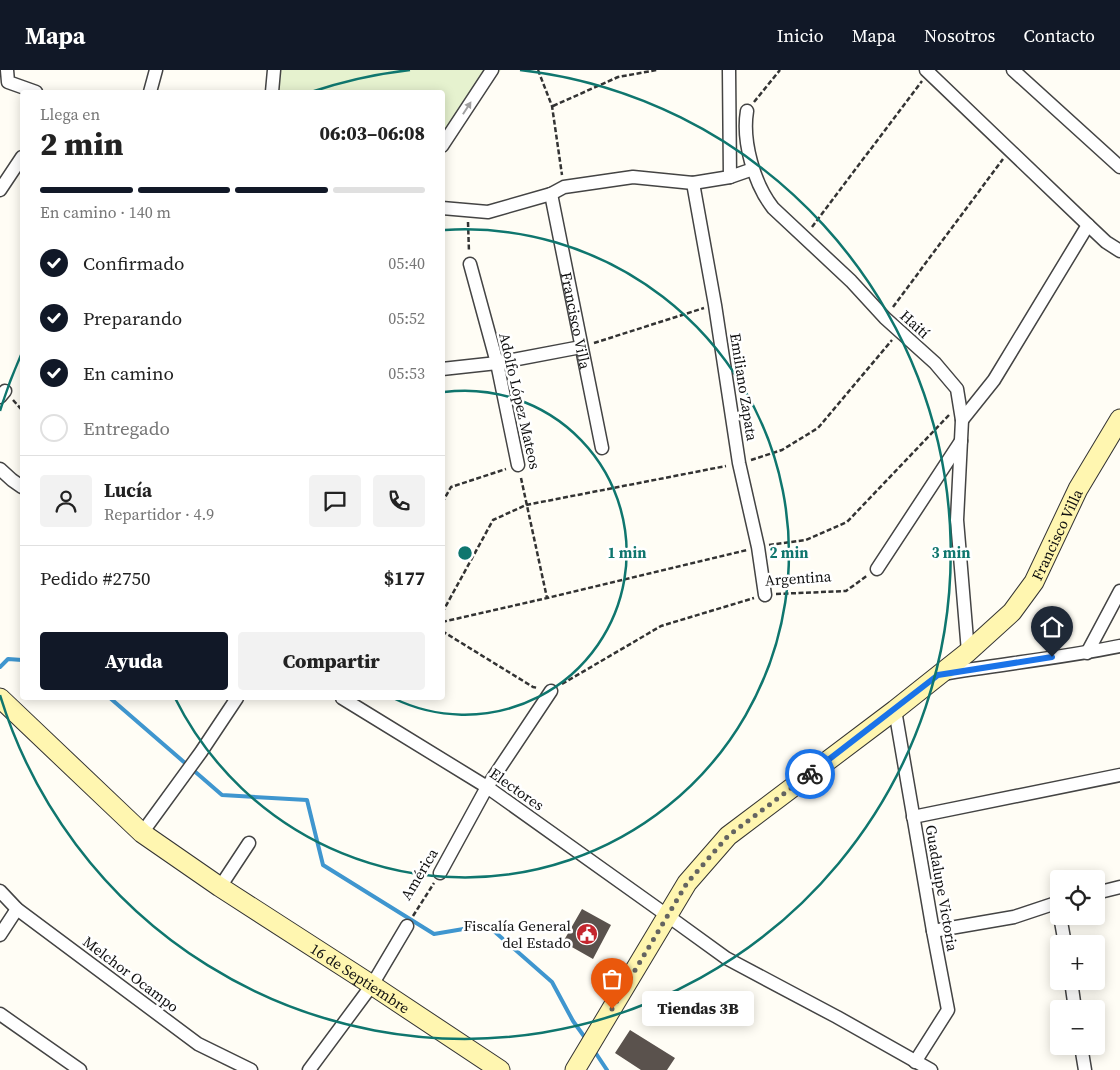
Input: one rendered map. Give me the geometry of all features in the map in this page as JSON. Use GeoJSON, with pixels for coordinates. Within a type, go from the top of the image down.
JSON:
{"type":"FeatureCollection","features":[{"type":"Feature","properties":{"kind":"street"},"geometry":{"type":"LineString","coordinates":[[151,90],[156,70]]}},
{"type":"Feature","properties":{"kind":"street"},"geometry":{"type":"LineString","coordinates":[[272,90],[274,70]]}},
{"type":"Feature","properties":{"kind":"street"},"geometry":{"type":"LineString","coordinates":[[445,141],[492,70]]}},
{"type":"Feature","properties":{"kind":"street"},"geometry":{"type":"LineString","coordinates":[[729,70],[730,177]]}},
{"type":"Feature","properties":{"kind":"street"},"geometry":{"type":"LineString","coordinates":[[1013,70],[1120,167]]}},
{"type":"Feature","properties":{"kind":"street"},"geometry":{"type":"LineString","coordinates":[[927,71],[1106,242],[1120,251]]}},
{"type":"Feature","properties":{"kind":"street"},"geometry":{"type":"LineString","coordinates":[[8,76],[32,90]]}},
{"type":"Feature","properties":{"kind":"street","name":"Haití"},"geometry":{"type":"LineString","coordinates":[[747,111],[745,125],[753,169],[766,200],[851,281],[884,318],[934,363],[957,389],[962,420],[957,520],[968,652]]}},
{"type":"Feature","properties":{"kind":"street"},"geometry":{"type":"LineString","coordinates":[[0,190],[20,160]]}},
{"type":"Feature","properties":{"kind":"street"},"geometry":{"type":"LineString","coordinates":[[445,208],[488,212],[551,194],[564,187],[633,177],[693,183],[730,177],[753,169]]}},
{"type":"Feature","properties":{"kind":"street","name":"Emiliano Zapata"},"geometry":{"type":"LineString","coordinates":[[693,183],[740,463],[758,547],[765,595]]}},
{"type":"Feature","properties":{"kind":"street","name":"Francisco Villa"},"geometry":{"type":"LineString","coordinates":[[551,194],[602,448]]}},
{"type":"Feature","properties":{"kind":"street"},"geometry":{"type":"LineString","coordinates":[[962,420],[994,380],[1088,225]]}},
{"type":"Feature","properties":{"kind":"street","name":"Adolfo López Mateos"},"geometry":{"type":"LineString","coordinates":[[470,264],[497,363],[518,465]]}},
{"type":"Feature","properties":{"kind":"street"},"geometry":{"type":"LineString","coordinates":[[445,369],[497,363],[582,347]]}},
{"type":"Feature","properties":{"kind":"street","name":"Francisco Villa"},"geometry":{"type":"LineString","coordinates":[[575,1070],[687,883],[728,836],[895,710],[968,652],[1012,612],[1034,582],[1078,489],[1120,419]]}},
{"type":"Feature","properties":{"kind":"street"},"geometry":{"type":"LineString","coordinates":[[877,569],[962,439]]}},
{"type":"Feature","properties":{"kind":"street"},"geometry":{"type":"LineString","coordinates":[[0,469],[20,486]]}},
{"type":"Feature","properties":{"kind":"street"},"geometry":{"type":"LineString","coordinates":[[1086,653],[1120,591]]}},
{"type":"Feature","properties":{"kind":"street"},"geometry":{"type":"LineString","coordinates":[[938,675],[1086,653],[1120,646]]}},
{"type":"Feature","properties":{"kind":"street","name":"América"},"geometry":{"type":"LineString","coordinates":[[440,873],[487,788],[551,690]]}},
{"type":"Feature","properties":{"kind":"street","name":"16 de Septiembre"},"geometry":{"type":"LineString","coordinates":[[0,698],[142,833],[220,887],[500,1070]]}},
{"type":"Feature","properties":{"kind":"street"},"geometry":{"type":"LineString","coordinates":[[142,833],[185,775],[236,700]]}},
{"type":"Feature","properties":{"kind":"street","name":"Electores"},"geometry":{"type":"LineString","coordinates":[[345,700],[487,788],[726,958],[931,1070]]}},
{"type":"Feature","properties":{"kind":"street","name":"Guadalupe Victoria"},"geometry":{"type":"LineString","coordinates":[[895,710],[932,931],[948,1010],[916,1062]]}},
{"type":"Feature","properties":{"kind":"street"},"geometry":{"type":"LineString","coordinates":[[913,817],[1120,774]]}},
{"type":"Feature","properties":{"kind":"street"},"geometry":{"type":"LineString","coordinates":[[220,887],[249,843]]}},
{"type":"Feature","properties":{"kind":"street"},"geometry":{"type":"LineString","coordinates":[[1105,891],[1120,887]]}},
{"type":"Feature","properties":{"kind":"street","name":"Melchor Ocampo"},"geometry":{"type":"LineString","coordinates":[[0,890],[17,909],[198,1044],[251,1070]]}},
{"type":"Feature","properties":{"kind":"street"},"geometry":{"type":"LineString","coordinates":[[932,931],[1014,917],[1050,906]]}},
{"type":"Feature","properties":{"kind":"street"},"geometry":{"type":"LineString","coordinates":[[0,935],[17,909]]}},
{"type":"Feature","properties":{"kind":"street"},"geometry":{"type":"LineString","coordinates":[[309,1070],[372,985],[407,926]]}},
{"type":"Feature","properties":{"kind":"street"},"geometry":{"type":"LineString","coordinates":[[2,1019],[80,1070]]}},
{"type":"Feature","properties":{"kind":"street"},"geometry":{"type":"LineString","coordinates":[[1083,1055],[1085,1070]]}},
{"type":"Feature","properties":{"kind":"path"},"geometry":{"type":"LineString","coordinates":[[538,70],[552,106],[564,187]]}},
{"type":"Feature","properties":{"kind":"path"},"geometry":{"type":"LineString","coordinates":[[552,106],[618,77],[657,70]]}},
{"type":"Feature","properties":{"kind":"path"},"geometry":{"type":"LineString","coordinates":[[747,111],[780,70]]}},
{"type":"Feature","properties":{"kind":"path"},"geometry":{"type":"LineString","coordinates":[[804,238],[927,71]]}},
{"type":"Feature","properties":{"kind":"path"},"geometry":{"type":"LineString","coordinates":[[884,318],[1010,150]]}},
{"type":"Feature","properties":{"kind":"path"},"geometry":{"type":"LineString","coordinates":[[468,211],[470,264]]}},
{"type":"Feature","properties":{"kind":"path"},"geometry":{"type":"LineString","coordinates":[[582,347],[714,304]]}},
{"type":"Feature","properties":{"kind":"path"},"geometry":{"type":"LineString","coordinates":[[445,608],[493,520],[526,505],[740,463],[782,450],[818,428],[899,332]]}},
{"type":"Feature","properties":{"kind":"path"},"geometry":{"type":"LineString","coordinates":[[445,621],[758,547],[806,540],[847,522],[960,404]]}},
{"type":"Feature","properties":{"kind":"path"},"geometry":{"type":"LineString","coordinates":[[445,498],[451,487],[518,465]]}},
{"type":"Feature","properties":{"kind":"path","name":"Adolfo López Mateos"},"geometry":{"type":"LineString","coordinates":[[518,465],[547,598]]}},
{"type":"Feature","properties":{"kind":"path","name":"Argentina"},"geometry":{"type":"LineString","coordinates":[[551,690],[661,626],[765,595],[846,591],[877,569]]}},
{"type":"Feature","properties":{"kind":"path"},"geometry":{"type":"LineString","coordinates":[[445,633],[533,687],[551,690]]}},
{"type":"Feature","properties":{"kind":"path","name":"América"},"geometry":{"type":"LineString","coordinates":[[407,926],[440,873]]}},
{"type":"Feature","properties":{"kind":"green space"},"geometry":{"type":"Polygon","coordinates":[[[279,70],[501,70],[445,143],[445,90],[277,90],[279,70]]]}},
{"type":"Feature","properties":{"kind":"building","name":"Fiscalía General del Estado"},"geometry":{"type":"Polygon","coordinates":[[[582,909],[611,925],[593,959],[563,942],[582,909]]]}},
{"type":"Feature","properties":{"kind":"building"},"geometry":{"type":"Polygon","coordinates":[[[630,1030],[675,1058],[667,1070],[641,1070],[615,1053],[630,1030]]]}},
{"type":"Feature","properties":{"kind":"waterway"},"geometry":{"type":"LineString","coordinates":[[0,667],[8,659],[20,660]]}},
{"type":"Feature","properties":{"kind":"waterway"},"geometry":{"type":"LineString","coordinates":[[112,700],[222,795],[307,800],[323,865],[434,934],[487,925],[552,982],[573,1021],[586,1039]]}},
{"type":"Feature","properties":{"kind":"waterway"},"geometry":{"type":"LineString","coordinates":[[593,1049],[607,1070]]}},
{"type":"Feature","properties":{"kind":"way so far"},"geometry":{"type":"LineString","coordinates":[[612,1009],[687,883],[728,836],[810,774]]}},
{"type":"Feature","properties":{"kind":"place","name":"Fiscalía General del Estado"},"geometry":{"type":"Point","coordinates":[587,934]}},
{"type":"Feature","properties":{"kind":"place","name":"Tiendas 3B"},"geometry":{"type":"Point","coordinates":[612,1009]}},
{"type":"Feature","properties":{"kind":"route"},"geometry":{"type":"LineString","coordinates":[[810,774],[938,675],[1052,657]]}}]}
